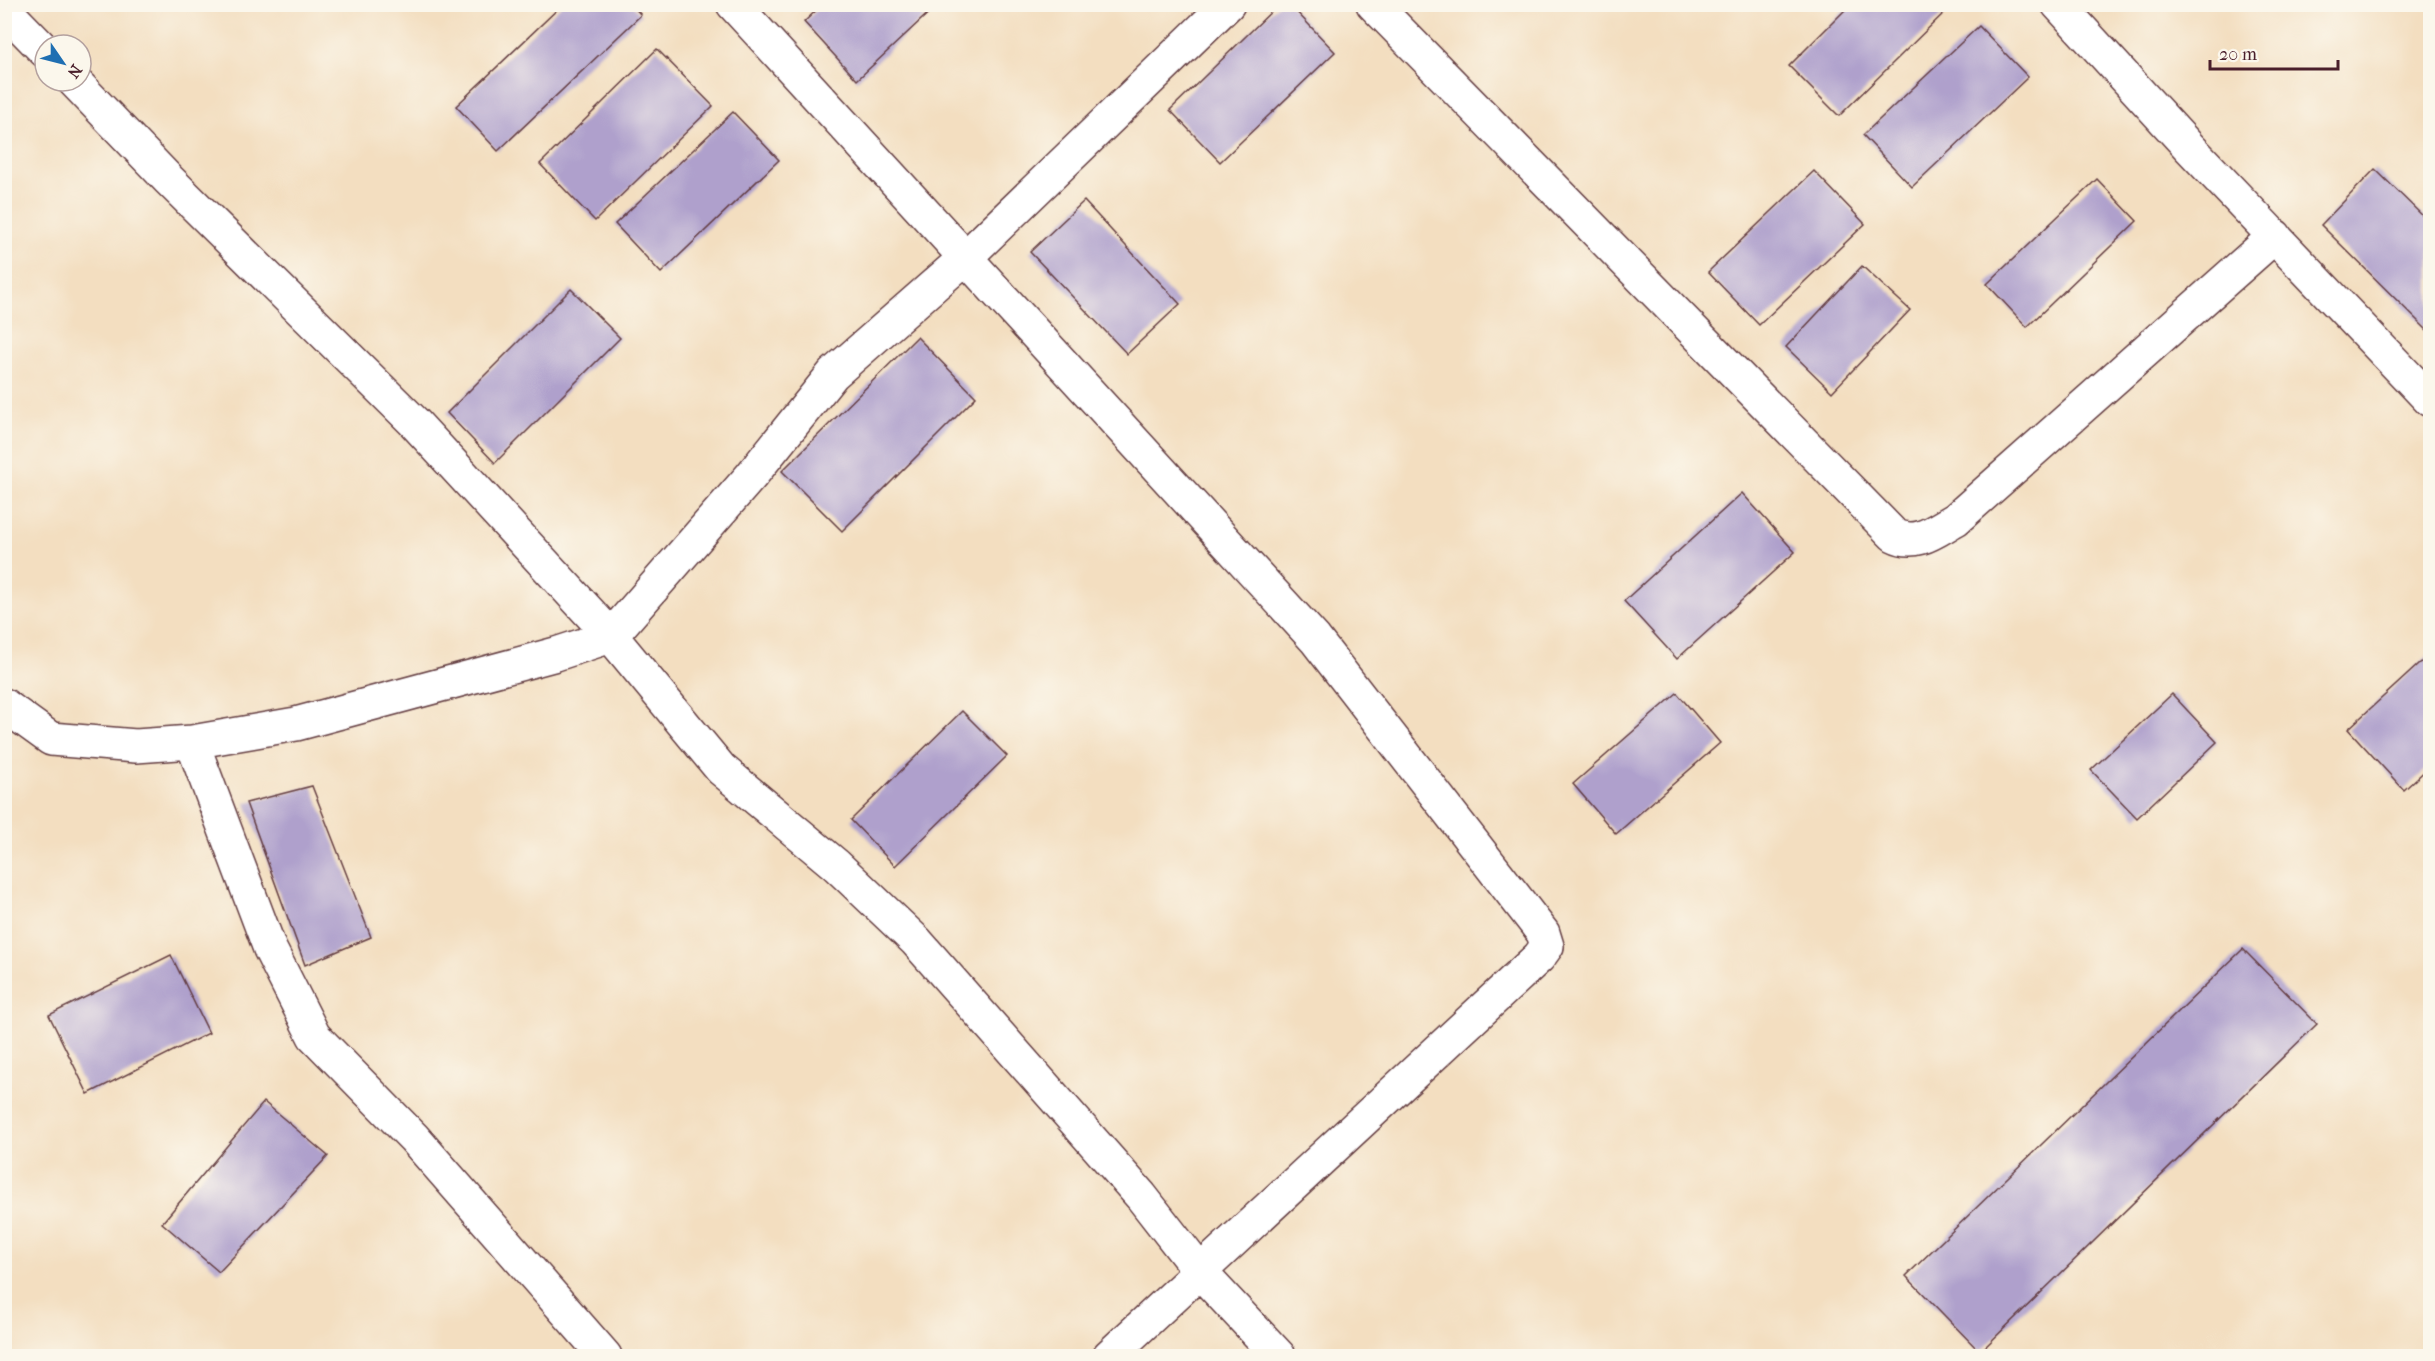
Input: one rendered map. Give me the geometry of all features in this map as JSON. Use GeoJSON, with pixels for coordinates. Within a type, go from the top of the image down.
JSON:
{"type":"FeatureCollection","features":[{"type":"Feature","properties":{"kind":"street"},"geometry":{"type":"LineString","coordinates":[[733,4],[964,259],[1315,639],[1543,933],[1547,946],[1531,965],[1201,1273],[1108,1356]]}},
{"type":"Feature","properties":{"kind":"street"},"geometry":{"type":"LineString","coordinates":[[4,705],[51,739],[136,746],[192,742],[296,724],[556,654],[611,636],[751,476],[833,375],[964,259],[1228,4]]}},
{"type":"Feature","properties":{"kind":"street"},"geometry":{"type":"LineString","coordinates":[[1373,4],[1894,536],[1904,540],[1915,541],[1956,519],[2275,236]]}},
{"type":"Feature","properties":{"kind":"street"},"geometry":{"type":"LineString","coordinates":[[2058,4],[2190,148],[2430,400]]}},
{"type":"Feature","properties":{"kind":"street"},"geometry":{"type":"LineString","coordinates":[[4,9],[33,39]]}},
{"type":"Feature","properties":{"kind":"street"},"geometry":{"type":"LineString","coordinates":[[85,93],[168,180],[413,421],[611,636],[721,769],[836,865],[916,941],[1142,1196],[1201,1273],[1279,1356]]}},
{"type":"Feature","properties":{"kind":"street"},"geometry":{"type":"LineString","coordinates":[[192,742],[270,949],[314,1036],[414,1138],[605,1356]]}},
{"type":"Feature","properties":{"kind":"building"},"geometry":{"type":"Polygon","coordinates":[[[563,4],[631,4],[641,15],[498,151],[456,106],[563,4]]]}},
{"type":"Feature","properties":{"kind":"building"},"geometry":{"type":"Polygon","coordinates":[[[823,4],[938,4],[857,80],[804,22],[823,4]]]}},
{"type":"Feature","properties":{"kind":"building"},"geometry":{"type":"Polygon","coordinates":[[[1279,4],[1289,4],[1335,52],[1220,162],[1170,110],[1279,4]]]}},
{"type":"Feature","properties":{"kind":"building"},"geometry":{"type":"Polygon","coordinates":[[[1851,4],[1951,6],[1839,116],[1789,66],[1851,4]]]}},
{"type":"Feature","properties":{"kind":"building"},"geometry":{"type":"Polygon","coordinates":[[[1979,26],[2028,77],[1912,187],[1863,135],[1979,26]]]}},
{"type":"Feature","properties":{"kind":"building"},"geometry":{"type":"Polygon","coordinates":[[[657,49],[713,106],[595,221],[540,164],[657,49]]]}},
{"type":"Feature","properties":{"kind":"building"},"geometry":{"type":"Polygon","coordinates":[[[733,112],[779,160],[661,273],[615,224],[733,112]]]}},
{"type":"Feature","properties":{"kind":"building"},"geometry":{"type":"Polygon","coordinates":[[[2375,169],[2430,223],[2430,333],[2321,225],[2375,169]]]}},
{"type":"Feature","properties":{"kind":"building"},"geometry":{"type":"Polygon","coordinates":[[[1814,171],[1865,224],[1759,325],[1708,272],[1814,171]]]}},
{"type":"Feature","properties":{"kind":"building"},"geometry":{"type":"Polygon","coordinates":[[[2097,179],[2137,221],[2027,327],[1987,284],[2097,179]]]}},
{"type":"Feature","properties":{"kind":"building"},"geometry":{"type":"Polygon","coordinates":[[[1084,201],[1180,304],[1127,354],[1030,252],[1084,201]]]}},
{"type":"Feature","properties":{"kind":"building"},"geometry":{"type":"Polygon","coordinates":[[[1862,266],[1910,310],[1832,392],[1786,347],[1862,266]]]}},
{"type":"Feature","properties":{"kind":"building"},"geometry":{"type":"Polygon","coordinates":[[[571,289],[620,338],[495,463],[447,413],[571,289]]]}},
{"type":"Feature","properties":{"kind":"building"},"geometry":{"type":"Polygon","coordinates":[[[917,337],[976,397],[842,531],[782,471],[917,337]]]}},
{"type":"Feature","properties":{"kind":"building"},"geometry":{"type":"Polygon","coordinates":[[[1742,493],[1795,552],[1677,659],[1624,601],[1742,493]]]}},
{"type":"Feature","properties":{"kind":"building"},"geometry":{"type":"Polygon","coordinates":[[[2430,654],[2430,766],[2404,790],[2348,729],[2430,654]]]}},
{"type":"Feature","properties":{"kind":"building"},"geometry":{"type":"Polygon","coordinates":[[[1677,693],[1720,743],[1616,834],[1573,784],[1677,693]]]}},
{"type":"Feature","properties":{"kind":"building"},"geometry":{"type":"Polygon","coordinates":[[[2172,694],[2217,742],[2137,818],[2091,770],[2172,694]]]}},
{"type":"Feature","properties":{"kind":"building"},"geometry":{"type":"Polygon","coordinates":[[[962,711],[1007,756],[895,866],[851,820],[962,711]]]}},
{"type":"Feature","properties":{"kind":"building"},"geometry":{"type":"Polygon","coordinates":[[[312,786],[371,937],[305,965],[246,803],[312,786]]]}},
{"type":"Feature","properties":{"kind":"building"},"geometry":{"type":"Polygon","coordinates":[[[2243,949],[2317,1024],[1980,1352],[1906,1276],[2243,949]]]}},
{"type":"Feature","properties":{"kind":"building"},"geometry":{"type":"Polygon","coordinates":[[[171,955],[209,1033],[88,1094],[49,1015],[171,955]]]}},
{"type":"Feature","properties":{"kind":"building"},"geometry":{"type":"Polygon","coordinates":[[[264,1102],[328,1156],[219,1272],[162,1223],[264,1102]]]}}]}
